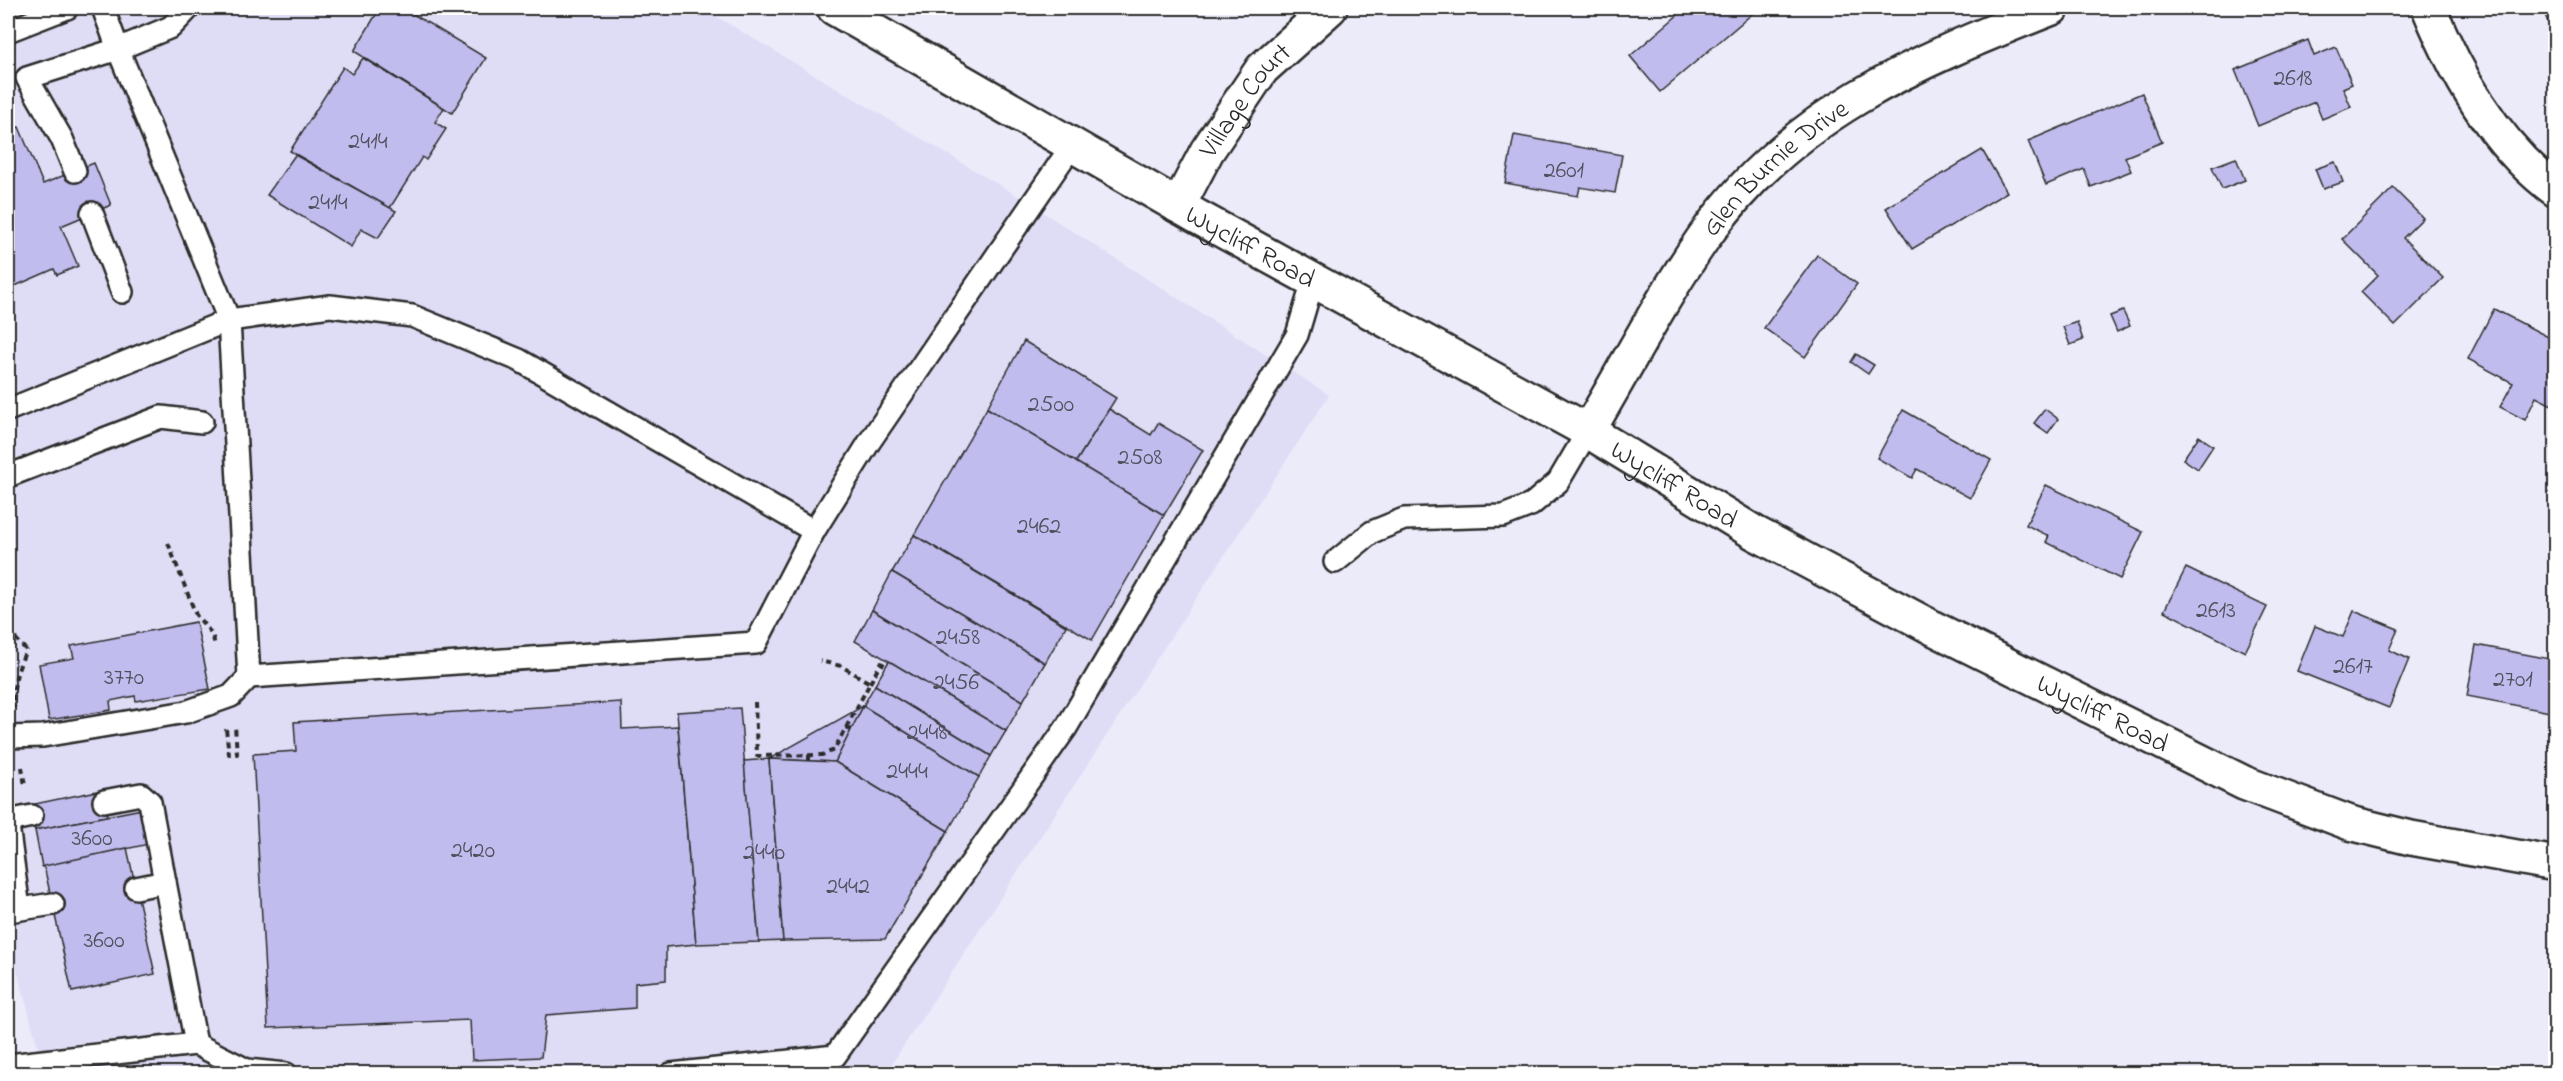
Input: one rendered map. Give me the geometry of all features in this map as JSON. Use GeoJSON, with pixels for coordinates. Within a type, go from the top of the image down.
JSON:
{"type":"FeatureCollection","features":[{"type":"Feature","properties":{"kind":"street","name":"Wycliff Road"},"geometry":{"type":"LineString","coordinates":[[834,8],[1178,206],[1588,431],[1755,533],[1935,628],[2244,783],[2350,823],[2411,838],[2556,864]]}},
{"type":"Feature","properties":{"kind":"street","name":"Village Court"},"geometry":{"type":"LineString","coordinates":[[1178,206],[1207,151],[1262,69],[1330,8]]}},
{"type":"Feature","properties":{"kind":"street","name":"Glen Burnie Drive"},"geometry":{"type":"LineString","coordinates":[[1588,431],[1702,239],[1729,205],[1796,138],[1869,88],[1933,56],[2052,8]]}},
{"type":"Feature","properties":{"kind":"street"},"geometry":{"type":"LineString","coordinates":[[2429,8],[2483,112],[2539,178],[2556,190]]}},
{"type":"Feature","properties":{"kind":"lane"},"geometry":{"type":"LineString","coordinates":[[8,31],[67,8]]}},
{"type":"Feature","properties":{"kind":"lane"},"geometry":{"type":"LineString","coordinates":[[103,8],[229,320],[249,677]]}},
{"type":"Feature","properties":{"kind":"lane"},"geometry":{"type":"LineString","coordinates":[[75,171],[62,139],[27,78],[118,49],[171,27],[189,8]]}},
{"type":"Feature","properties":{"kind":"lane"},"geometry":{"type":"LineString","coordinates":[[8,737],[43,736],[186,712],[231,696],[249,677],[756,643],[814,531],[870,441],[1073,144]]}},
{"type":"Feature","properties":{"kind":"lane"},"geometry":{"type":"LineString","coordinates":[[92,213],[122,292]]}},
{"type":"Feature","properties":{"kind":"lane"},"geometry":{"type":"LineString","coordinates":[[671,1074],[835,1056],[1066,728],[1292,345],[1313,281]]}},
{"type":"Feature","properties":{"kind":"lane"},"geometry":{"type":"LineString","coordinates":[[8,410],[229,320],[330,306],[412,316],[519,360],[814,531]]}},
{"type":"Feature","properties":{"kind":"lane"},"geometry":{"type":"LineString","coordinates":[[8,476],[161,417],[202,422]]}},
{"type":"Feature","properties":{"kind":"lane"},"geometry":{"type":"LineString","coordinates":[[1335,562],[1372,532],[1404,519],[1503,516],[1531,505],[1558,482],[1588,431]]}},
{"type":"Feature","properties":{"kind":"lane"},"geometry":{"type":"LineString","coordinates":[[104,801],[141,794],[150,802],[196,1044]]}},
{"type":"Feature","properties":{"kind":"lane"},"geometry":{"type":"LineString","coordinates":[[32,816],[8,823],[14,910],[53,904]]}},
{"type":"Feature","properties":{"kind":"lane"},"geometry":{"type":"LineString","coordinates":[[136,888],[165,882]]}},
{"type":"Feature","properties":{"kind":"lane"},"geometry":{"type":"LineString","coordinates":[[8,1065],[196,1044],[247,1070],[286,1074]]}},
{"type":"Feature","properties":{"kind":"path"},"geometry":{"type":"LineString","coordinates":[[168,543],[196,615],[212,634],[216,653]]}},
{"type":"Feature","properties":{"kind":"path"},"geometry":{"type":"LineString","coordinates":[[8,630],[26,650],[19,665],[12,697],[15,717]]}},
{"type":"Feature","properties":{"kind":"path"},"geometry":{"type":"LineString","coordinates":[[820,661],[841,666],[870,687]]}},
{"type":"Feature","properties":{"kind":"path"},"geometry":{"type":"LineString","coordinates":[[755,702],[757,758],[822,754],[834,750],[881,663],[886,666]]}},
{"type":"Feature","properties":{"kind":"path"},"geometry":{"type":"LineString","coordinates":[[846,727],[851,730]]}},
{"type":"Feature","properties":{"kind":"path"},"geometry":{"type":"LineString","coordinates":[[809,755],[809,761]]}},
{"type":"Feature","properties":{"kind":"path"},"geometry":{"type":"LineString","coordinates":[[21,765],[25,782]]}},
{"type":"Feature","properties":{"kind":"shaded area"},"geometry":{"type":"Polygon","coordinates":[[[8,8],[702,8],[1016,195],[1329,395],[886,1073],[45,1073],[8,937],[8,8]]]}},
{"type":"Feature","properties":{"kind":"building"},"geometry":{"type":"Polygon","coordinates":[[[380,8],[403,8],[486,58],[452,113],[354,51],[380,8]]]}},
{"type":"Feature","properties":{"kind":"building"},"geometry":{"type":"Polygon","coordinates":[[[1686,8],[1759,8],[1660,92],[1630,56],[1686,8]]]}},
{"type":"Feature","properties":{"kind":"building"},"geometry":{"type":"Polygon","coordinates":[[[2542,8],[2556,8],[2556,35],[2554,36],[2542,8]]]}},
{"type":"Feature","properties":{"kind":"building"},"geometry":{"type":"Polygon","coordinates":[[[2308,40],[2314,56],[2336,47],[2352,84],[2343,88],[2351,107],[2322,119],[2315,102],[2258,126],[2235,70],[2308,40]]]}},
{"type":"Feature","properties":{"kind":"building"},"geometry":{"type":"Polygon","coordinates":[[[363,58],[444,108],[435,122],[446,129],[426,160],[422,157],[390,208],[290,151],[343,67],[352,74],[363,58]]]}},
{"type":"Feature","properties":{"kind":"building"},"geometry":{"type":"Polygon","coordinates":[[[2142,93],[2162,142],[2125,157],[2131,171],[2091,187],[2084,169],[2046,185],[2028,141],[2142,93]]]}},
{"type":"Feature","properties":{"kind":"building"},"geometry":{"type":"Polygon","coordinates":[[[19,127],[43,184],[94,163],[111,205],[61,226],[78,266],[57,275],[54,269],[8,289],[8,131],[19,127]]]}},
{"type":"Feature","properties":{"kind":"building"},"geometry":{"type":"Polygon","coordinates":[[[1514,135],[1622,155],[1615,193],[1580,187],[1578,196],[1505,183],[1514,135]]]}},
{"type":"Feature","properties":{"kind":"building"},"geometry":{"type":"Polygon","coordinates":[[[1982,150],[2007,192],[1912,249],[1886,208],[1982,150]]]}},
{"type":"Feature","properties":{"kind":"building"},"geometry":{"type":"Polygon","coordinates":[[[295,155],[396,211],[378,238],[361,229],[351,247],[267,195],[295,155]]]}},
{"type":"Feature","properties":{"kind":"building"},"geometry":{"type":"Polygon","coordinates":[[[2236,158],[2245,180],[2222,189],[2212,167],[2236,158]]]}},
{"type":"Feature","properties":{"kind":"building"},"geometry":{"type":"Polygon","coordinates":[[[2335,162],[2343,182],[2323,189],[2315,169],[2335,162]]]}},
{"type":"Feature","properties":{"kind":"building"},"geometry":{"type":"Polygon","coordinates":[[[2393,188],[2423,218],[2403,238],[2443,278],[2395,326],[2361,292],[2378,275],[2342,239],[2393,188]]]}},
{"type":"Feature","properties":{"kind":"building"},"geometry":{"type":"Polygon","coordinates":[[[1817,255],[1857,284],[1805,357],[1764,328],[1817,255]]]}},
{"type":"Feature","properties":{"kind":"building"},"geometry":{"type":"Polygon","coordinates":[[[2494,309],[2556,341],[2556,407],[2536,397],[2525,420],[2500,407],[2513,383],[2468,359],[2494,309]]]}},
{"type":"Feature","properties":{"kind":"building"},"geometry":{"type":"Polygon","coordinates":[[[2123,311],[2130,326],[2117,332],[2110,316],[2123,311]]]}},
{"type":"Feature","properties":{"kind":"building"},"geometry":{"type":"Polygon","coordinates":[[[2077,322],[2083,340],[2070,345],[2063,327],[2077,322]]]}},
{"type":"Feature","properties":{"kind":"building"},"geometry":{"type":"Polygon","coordinates":[[[1024,341],[1116,398],[1076,462],[987,408],[1024,341]]]}},
{"type":"Feature","properties":{"kind":"building"},"geometry":{"type":"Polygon","coordinates":[[[1856,354],[1874,365],[1868,374],[1851,362],[1856,354]]]}},
{"type":"Feature","properties":{"kind":"building"},"geometry":{"type":"Polygon","coordinates":[[[987,408],[1164,515],[1092,640],[914,535],[987,408]]]}},
{"type":"Feature","properties":{"kind":"building"},"geometry":{"type":"Polygon","coordinates":[[[1109,409],[1151,435],[1158,423],[1203,450],[1164,515],[1076,462],[1109,409]]]}},
{"type":"Feature","properties":{"kind":"building"},"geometry":{"type":"Polygon","coordinates":[[[2045,409],[2058,419],[2048,433],[2034,423],[2045,409]]]}},
{"type":"Feature","properties":{"kind":"building"},"geometry":{"type":"Polygon","coordinates":[[[1903,410],[1991,460],[1970,498],[1917,469],[1912,478],[1877,458],[1903,410]]]}},
{"type":"Feature","properties":{"kind":"building"},"geometry":{"type":"Polygon","coordinates":[[[2199,436],[2213,446],[2198,469],[2183,459],[2199,436]]]}},
{"type":"Feature","properties":{"kind":"building"},"geometry":{"type":"Polygon","coordinates":[[[2046,485],[2143,532],[2120,579],[2046,542],[2049,536],[2026,525],[2046,485]]]}},
{"type":"Feature","properties":{"kind":"building"},"geometry":{"type":"Polygon","coordinates":[[[914,535],[1066,626],[1045,663],[892,572],[914,535]]]}},
{"type":"Feature","properties":{"kind":"building"},"geometry":{"type":"Polygon","coordinates":[[[2186,568],[2267,607],[2245,652],[2164,611],[2186,568]]]}},
{"type":"Feature","properties":{"kind":"building"},"geometry":{"type":"Polygon","coordinates":[[[892,572],[1045,663],[1023,701],[872,610],[892,572]]]}},
{"type":"Feature","properties":{"kind":"building"},"geometry":{"type":"Polygon","coordinates":[[[872,610],[1023,701],[1006,731],[855,641],[872,610]]]}},
{"type":"Feature","properties":{"kind":"building"},"geometry":{"type":"Polygon","coordinates":[[[2354,611],[2398,629],[2389,650],[2409,659],[2389,708],[2297,671],[2315,626],[2343,637],[2354,611]]]}},
{"type":"Feature","properties":{"kind":"building"},"geometry":{"type":"Polygon","coordinates":[[[196,622],[210,689],[136,701],[135,696],[110,701],[111,710],[49,720],[39,664],[74,658],[71,646],[196,622]]]}},
{"type":"Feature","properties":{"kind":"building"},"geometry":{"type":"Polygon","coordinates":[[[2476,645],[2556,660],[2555,713],[2467,696],[2476,645]]]}},
{"type":"Feature","properties":{"kind":"building"},"geometry":{"type":"Polygon","coordinates":[[[889,661],[1006,731],[991,756],[875,685],[889,661]]]}},
{"type":"Feature","properties":{"kind":"building"},"geometry":{"type":"Polygon","coordinates":[[[875,685],[991,756],[979,777],[863,706],[875,685]]]}},
{"type":"Feature","properties":{"kind":"building"},"geometry":{"type":"Polygon","coordinates":[[[621,702],[622,729],[678,726],[696,944],[666,947],[666,980],[635,983],[635,1008],[546,1015],[541,1057],[472,1060],[470,1020],[268,1028],[253,754],[296,751],[294,722],[621,702]]]}},
{"type":"Feature","properties":{"kind":"building"},"geometry":{"type":"Polygon","coordinates":[[[863,706],[979,777],[948,831],[835,762],[863,706]]]}},
{"type":"Feature","properties":{"kind":"building"},"geometry":{"type":"Polygon","coordinates":[[[863,706],[835,762],[769,759],[863,706]]]}},
{"type":"Feature","properties":{"kind":"building"},"geometry":{"type":"Polygon","coordinates":[[[740,708],[759,942],[696,944],[677,712],[740,708]]]}},
{"type":"Feature","properties":{"kind":"building"},"geometry":{"type":"Polygon","coordinates":[[[769,759],[783,941],[759,942],[744,761],[769,759]]]}},
{"type":"Feature","properties":{"kind":"building"},"geometry":{"type":"Polygon","coordinates":[[[769,759],[835,762],[948,831],[885,939],[783,941],[769,759]]]}},
{"type":"Feature","properties":{"kind":"building"},"geometry":{"type":"Polygon","coordinates":[[[102,790],[107,816],[35,830],[30,805],[102,790]]]}},
{"type":"Feature","properties":{"kind":"building"},"geometry":{"type":"Polygon","coordinates":[[[142,809],[149,844],[42,867],[35,830],[142,809]]]}},
{"type":"Feature","properties":{"kind":"building"},"geometry":{"type":"Polygon","coordinates":[[[127,848],[155,974],[72,992],[44,866],[127,848]]]}}]}
